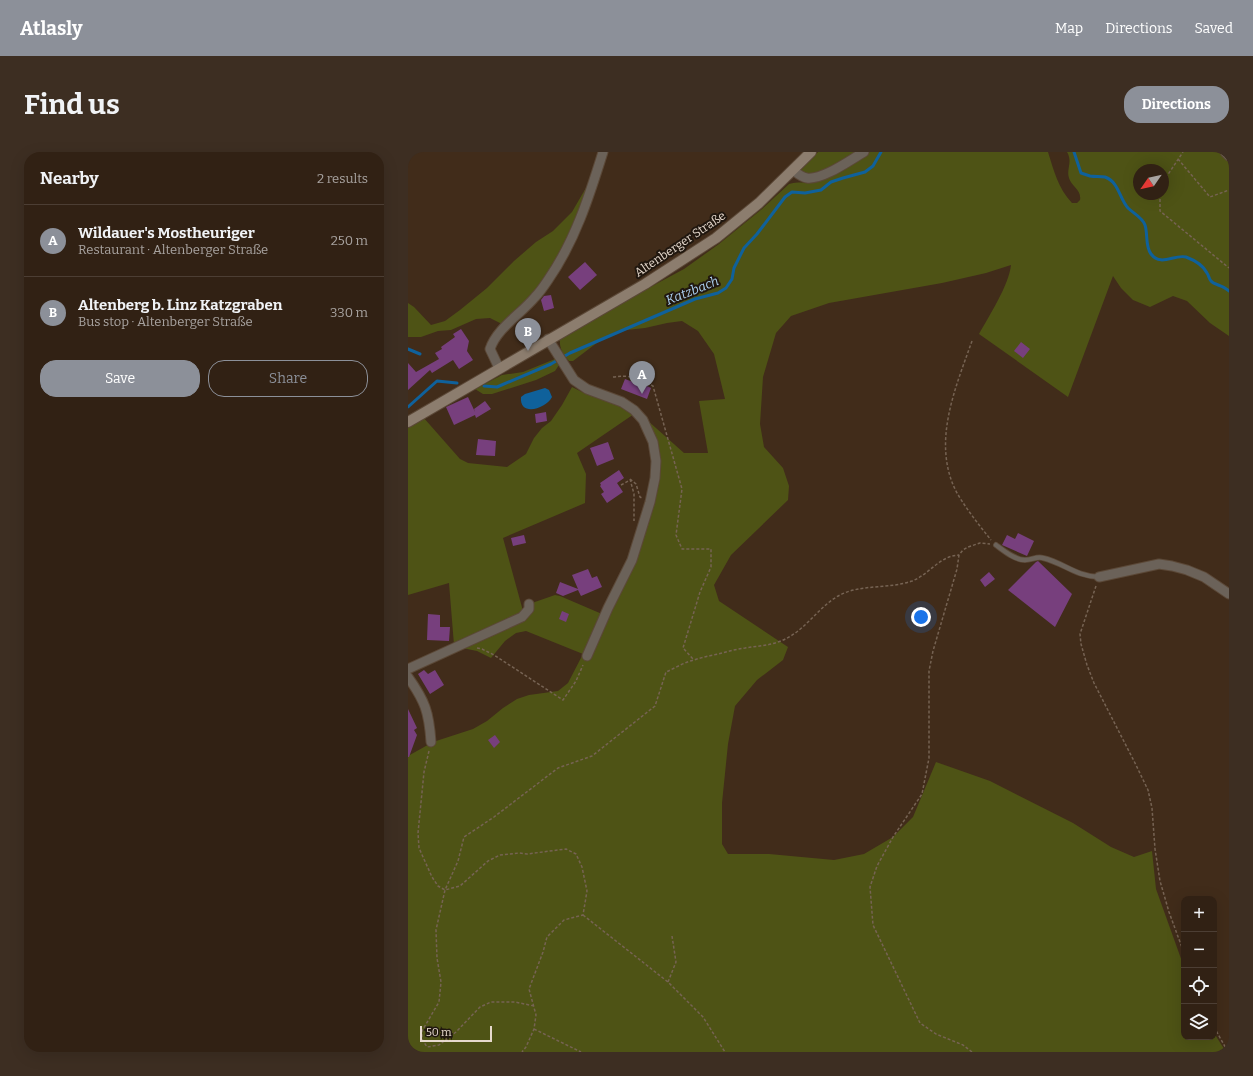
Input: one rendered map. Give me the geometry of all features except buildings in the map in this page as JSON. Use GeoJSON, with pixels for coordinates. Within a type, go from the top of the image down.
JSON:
{"type":"FeatureCollection","features":[{"type":"Feature","properties":{"kind":"street"},"geometry":{"type":"LineString","coordinates":[[499,368],[490,349],[493,341],[499,332],[536,297],[558,264],[570,243],[581,218],[603,152]]}},
{"type":"Feature","properties":{"kind":"street","name":"Altenberger Straße"},"geometry":{"type":"LineString","coordinates":[[408,422],[548,339],[645,284],[716,238],[759,203],[811,152]]}},
{"type":"Feature","properties":{"kind":"street"},"geometry":{"type":"LineString","coordinates":[[793,170],[800,176],[807,178],[817,177],[864,152]]}},
{"type":"Feature","properties":{"kind":"street"},"geometry":{"type":"LineString","coordinates":[[1225,152],[1229,156]]}},
{"type":"Feature","properties":{"kind":"street"},"geometry":{"type":"LineString","coordinates":[[548,339],[574,380],[586,389],[622,402],[634,410],[643,420],[653,442],[656,462],[655,478],[650,502],[632,560],[608,608],[587,656]]}},
{"type":"Feature","properties":{"kind":"street"},"geometry":{"type":"LineString","coordinates":[[1099,577],[1159,564],[1187,570],[1204,577],[1229,594]]}},
{"type":"Feature","properties":{"kind":"street"},"geometry":{"type":"LineString","coordinates":[[408,669],[522,617],[529,609],[529,604]]}},
{"type":"Feature","properties":{"kind":"street"},"geometry":{"type":"LineString","coordinates":[[408,677],[425,704],[430,726],[430,742]]}},
{"type":"Feature","properties":{"kind":"lane"},"geometry":{"type":"LineString","coordinates":[[996,545],[1019,560],[1043,558],[1087,576],[1099,577]]}},
{"type":"Feature","properties":{"kind":"path"},"geometry":{"type":"LineString","coordinates":[[1169,173],[1183,152]]}},
{"type":"Feature","properties":{"kind":"path"},"geometry":{"type":"LineString","coordinates":[[1178,159],[1210,197],[1229,190]]}},
{"type":"Feature","properties":{"kind":"path"},"geometry":{"type":"LineString","coordinates":[[1160,200],[1160,211],[1229,268]]}},
{"type":"Feature","properties":{"kind":"path"},"geometry":{"type":"LineString","coordinates":[[972,341],[948,415],[945,443],[949,470],[957,492],[974,520],[996,545]]}},
{"type":"Feature","properties":{"kind":"path"},"geometry":{"type":"LineString","coordinates":[[613,377],[628,375],[643,380],[653,386],[682,489],[676,535],[682,549],[711,549],[711,567],[700,592],[683,648],[693,660]]}},
{"type":"Feature","properties":{"kind":"path"},"geometry":{"type":"LineString","coordinates":[[630,479],[634,494],[634,524],[637,536],[639,537]]}},
{"type":"Feature","properties":{"kind":"path"},"geometry":{"type":"LineString","coordinates":[[621,485],[630,479]]}},
{"type":"Feature","properties":{"kind":"path"},"geometry":{"type":"LineString","coordinates":[[630,479],[636,484],[640,497]]}},
{"type":"Feature","properties":{"kind":"path"},"geometry":{"type":"LineString","coordinates":[[972,1052],[963,1045],[936,1034],[920,1023],[873,925],[870,887],[877,866],[893,837],[922,794],[929,758],[930,672],[933,651],[957,570],[959,555],[968,547],[980,543],[996,545]]}},
{"type":"Feature","properties":{"kind":"path"},"geometry":{"type":"LineString","coordinates":[[534,1006],[515,1002],[491,1002],[480,1007],[456,1032],[439,1045],[428,1047],[422,1039],[422,1031],[439,1002],[441,982],[437,958],[436,930],[445,890],[458,861],[464,837],[494,817],[558,768],[592,756],[655,706],[666,672],[693,660],[778,642],[801,629],[830,602],[841,594],[912,581],[923,575],[941,560],[951,555],[959,555]]}},
{"type":"Feature","properties":{"kind":"path"},"geometry":{"type":"LineString","coordinates":[[1099,577],[1080,634],[1087,665],[1094,683],[1136,763],[1148,790],[1152,808],[1155,849],[1160,881],[1181,945]]}},
{"type":"Feature","properties":{"kind":"path"},"geometry":{"type":"LineString","coordinates":[[463,644],[482,649],[494,655],[563,700],[576,681],[587,656]]}},
{"type":"Feature","properties":{"kind":"path"},"geometry":{"type":"LineString","coordinates":[[430,742],[424,772],[418,833],[419,848],[432,877],[438,886],[445,890],[460,886],[488,861],[500,855],[519,853],[527,854],[566,849],[576,854],[582,867],[587,891],[583,915]]}},
{"type":"Feature","properties":{"kind":"path"},"geometry":{"type":"LineString","coordinates":[[583,915],[668,982],[703,1017],[725,1052]]}},
{"type":"Feature","properties":{"kind":"path"},"geometry":{"type":"LineString","coordinates":[[522,1052],[526,1047],[534,1029],[536,1015],[529,989],[547,937],[564,920],[583,915]]}},
{"type":"Feature","properties":{"kind":"path"},"geometry":{"type":"LineString","coordinates":[[668,982],[676,962],[672,936]]}},
{"type":"Feature","properties":{"kind":"path"},"geometry":{"type":"LineString","coordinates":[[534,1029],[581,1052]]}},
{"type":"Feature","properties":{"kind":"path"},"geometry":{"type":"LineString","coordinates":[[1217,1032],[1228,1052]]}},
{"type":"Feature","properties":{"kind":"green space"},"geometry":{"type":"Polygon","coordinates":[[[818,152],[859,152],[818,173],[804,174],[801,170],[818,152]]]}},
{"type":"Feature","properties":{"kind":"green space"},"geometry":{"type":"Polygon","coordinates":[[[870,152],[1048,152],[1057,179],[1063,191],[1072,203],[1077,203],[1080,200],[1080,197],[1068,175],[1069,156],[1067,152],[1220,152],[1229,162],[1229,336],[1210,323],[1187,301],[1173,296],[1150,307],[1133,300],[1121,288],[1113,276],[1068,397],[979,334],[1003,291],[1011,265],[986,273],[942,283],[829,303],[791,316],[776,333],[763,377],[760,424],[764,447],[783,468],[789,486],[788,500],[731,555],[714,585],[719,601],[788,647],[783,660],[757,680],[735,706],[728,744],[722,803],[722,844],[728,854],[769,854],[834,860],[864,854],[893,837],[913,817],[936,762],[990,781],[1073,823],[1111,847],[1134,857],[1152,851],[1156,889],[1181,959],[1181,1040],[1217,1040],[1217,1038],[1226,1052],[408,1052],[408,756],[433,742],[473,729],[487,721],[517,699],[529,695],[558,691],[568,683],[583,654],[526,631],[516,633],[505,641],[491,658],[477,651],[462,648],[523,619],[532,603],[555,595],[602,614],[591,657],[656,489],[647,420],[684,453],[708,453],[699,401],[725,399],[714,354],[698,331],[682,321],[645,328],[617,331],[602,339],[573,361],[569,361],[563,353],[560,345],[560,339],[630,298],[684,269],[719,244],[762,209],[789,184],[811,182],[836,172],[870,152]]]}},
{"type":"Feature","properties":{"kind":"green space"},"geometry":{"type":"Polygon","coordinates":[[[587,186],[583,205],[564,248],[535,291],[502,324],[490,318],[476,319],[451,330],[438,331],[421,337],[408,337],[408,303],[414,307],[431,325],[445,321],[487,288],[514,261],[536,242],[553,231],[572,212],[587,186]]]}},
{"type":"Feature","properties":{"kind":"green space"},"geometry":{"type":"Polygon","coordinates":[[[555,359],[559,365],[555,371],[536,380],[492,394],[483,394],[475,389],[502,375],[523,372],[555,359]]]}},
{"type":"Feature","properties":{"kind":"green space"},"geometry":{"type":"Polygon","coordinates":[[[572,387],[584,393],[620,403],[634,414],[577,453],[586,474],[585,503],[503,538],[523,611],[518,616],[454,645],[449,583],[408,595],[408,428],[423,417],[460,459],[468,463],[507,467],[526,454],[534,438],[542,428],[551,421],[572,387]]]}},
{"type":"Feature","properties":{"kind":"water"},"geometry":{"type":"Polygon","coordinates":[[[545,388],[549,390],[552,397],[549,401],[539,408],[528,409],[524,407],[521,397],[525,394],[545,388]]]}},
{"type":"Feature","properties":{"kind":"waterway","name":"Katzbach"},"geometry":{"type":"LineString","coordinates":[[484,386],[497,387],[551,364],[570,353],[695,299],[718,293],[726,288],[732,279],[734,268],[744,248],[757,234],[785,197],[792,192],[805,193],[821,190],[831,182],[865,172],[873,166],[881,152]]}},
{"type":"Feature","properties":{"kind":"waterway"},"geometry":{"type":"LineString","coordinates":[[1074,152],[1081,173],[1110,179],[1116,186],[1128,208],[1142,220],[1146,229],[1149,251],[1155,258],[1159,260],[1181,257],[1189,258],[1203,268],[1212,282],[1229,291]]}},
{"type":"Feature","properties":{"kind":"waterway"},"geometry":{"type":"LineString","coordinates":[[408,349],[420,354]]}},
{"type":"Feature","properties":{"kind":"waterway","name":"Katzbach"},"geometry":{"type":"LineString","coordinates":[[408,407],[437,381],[457,383]]}},
{"type":"Feature","properties":{"kind":"place","name":"Altenberg b. Linz Katzgraben"},"geometry":{"type":"Point","coordinates":[528,351]}},
{"type":"Feature","properties":{"kind":"place","name":"Wildauer's Mostheuriger"},"geometry":{"type":"Point","coordinates":[642,394]}}]}
